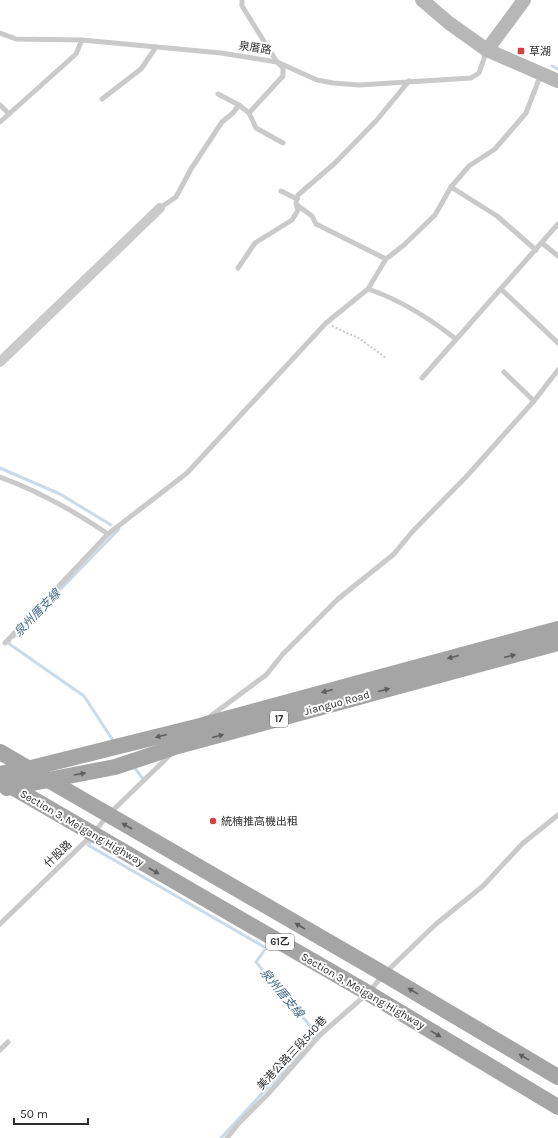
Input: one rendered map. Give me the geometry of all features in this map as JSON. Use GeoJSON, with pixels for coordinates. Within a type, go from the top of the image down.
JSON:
{"type":"FeatureCollection","features":[{"type":"Feature","properties":{"kind":"main road","name":"Jianguo Road"},"geometry":{"type":"LineString","coordinates":[[0,774],[27,769],[196,727],[558,628]]}},
{"type":"Feature","properties":{"kind":"main road","name":"Jianguo Road"},"geometry":{"type":"LineString","coordinates":[[4,785],[46,780],[115,767],[178,746],[558,643]]}},
{"type":"Feature","properties":{"kind":"main road","name":"Section 3, Meigang Highway"},"geometry":{"type":"LineString","coordinates":[[0,752],[108,815],[376,984],[558,1107]]}},
{"type":"Feature","properties":{"kind":"main road","name":"Section 3, Meigang Highway"},"geometry":{"type":"LineString","coordinates":[[4,785],[92,835],[376,984],[558,1077]]}},
{"type":"Feature","properties":{"kind":"street"},"geometry":{"type":"LineString","coordinates":[[422,0],[449,23],[487,50],[558,81]]}},
{"type":"Feature","properties":{"kind":"street"},"geometry":{"type":"LineString","coordinates":[[487,50],[524,0]]}},
{"type":"Feature","properties":{"kind":"street"},"geometry":{"type":"LineString","coordinates":[[0,362],[160,208]]}},
{"type":"Feature","properties":{"kind":"lane"},"geometry":{"type":"LineString","coordinates":[[242,0],[242,6],[277,62],[283,68],[283,76],[249,113]]}},
{"type":"Feature","properties":{"kind":"lane","name":"泉厝路"},"geometry":{"type":"LineString","coordinates":[[0,34],[16,39],[82,40],[221,53],[277,62],[317,80],[359,85],[471,78],[479,73],[487,50]]}},
{"type":"Feature","properties":{"kind":"lane"},"geometry":{"type":"LineString","coordinates":[[0,122],[76,54],[82,40]]}},
{"type":"Feature","properties":{"kind":"lane"},"geometry":{"type":"LineString","coordinates":[[102,99],[140,69],[156,47]]}},
{"type":"Feature","properties":{"kind":"lane"},"geometry":{"type":"LineString","coordinates":[[5,643],[108,534],[187,473],[326,323],[368,289],[386,259],[404,246],[435,215],[451,188],[469,166],[495,148],[526,113],[541,73]]}},
{"type":"Feature","properties":{"kind":"lane"},"geometry":{"type":"LineString","coordinates":[[238,268],[255,243],[292,220],[298,210],[298,196],[335,163],[376,121],[409,81]]}},
{"type":"Feature","properties":{"kind":"lane"},"geometry":{"type":"LineString","coordinates":[[218,94],[239,104],[249,113],[256,128],[283,143]]}},
{"type":"Feature","properties":{"kind":"lane"},"geometry":{"type":"LineString","coordinates":[[160,208],[176,197],[191,169],[222,122],[233,113],[239,104]]}},
{"type":"Feature","properties":{"kind":"lane"},"geometry":{"type":"LineString","coordinates":[[0,105],[9,114]]}},
{"type":"Feature","properties":{"kind":"lane"},"geometry":{"type":"LineString","coordinates":[[451,188],[497,216],[536,250]]}},
{"type":"Feature","properties":{"kind":"lane"},"geometry":{"type":"LineString","coordinates":[[281,191],[297,199]]}},
{"type":"Feature","properties":{"kind":"lane"},"geometry":{"type":"LineString","coordinates":[[297,205],[312,216],[316,224],[386,259]]}},
{"type":"Feature","properties":{"kind":"lane"},"geometry":{"type":"LineString","coordinates":[[422,378],[558,224]]}},
{"type":"Feature","properties":{"kind":"lane"},"geometry":{"type":"LineString","coordinates":[[542,243],[558,256]]}},
{"type":"Feature","properties":{"kind":"lane"},"geometry":{"type":"LineString","coordinates":[[368,289],[394,298],[437,324],[456,339]]}},
{"type":"Feature","properties":{"kind":"lane"},"geometry":{"type":"LineString","coordinates":[[501,289],[558,343]]}},
{"type":"Feature","properties":{"kind":"lane","name":"什股路"},"geometry":{"type":"LineString","coordinates":[[0,924],[92,835],[108,815],[196,727],[266,675],[283,654],[338,599],[394,554],[417,526],[466,477],[534,401],[558,370]]}},
{"type":"Feature","properties":{"kind":"lane"},"geometry":{"type":"LineString","coordinates":[[504,372],[534,401]]}},
{"type":"Feature","properties":{"kind":"lane"},"geometry":{"type":"LineString","coordinates":[[0,477],[19,484],[68,508],[108,534]]}},
{"type":"Feature","properties":{"kind":"lane","name":"美港公路三段540巷"},"geometry":{"type":"LineString","coordinates":[[227,1138],[238,1124],[268,1094],[320,1035],[376,984],[436,924],[483,886],[522,844],[558,814]]}},
{"type":"Feature","properties":{"kind":"lane"},"geometry":{"type":"LineString","coordinates":[[0,1050],[8,1042]]}},
{"type":"Feature","properties":{"kind":"path"},"geometry":{"type":"LineString","coordinates":[[326,323],[360,339],[386,358]]}},
{"type":"Feature","properties":{"kind":"waterway"},"geometry":{"type":"LineString","coordinates":[[552,66],[558,69]]}},
{"type":"Feature","properties":{"kind":"waterway","name":"泉州厝支線"},"geometry":{"type":"LineString","coordinates":[[0,468],[60,494],[111,525]]}},
{"type":"Feature","properties":{"kind":"waterway","name":"泉州厝支線"},"geometry":{"type":"LineString","coordinates":[[14,637],[119,529]]}},
{"type":"Feature","properties":{"kind":"waterway","name":"泉州厝支線"},"geometry":{"type":"LineString","coordinates":[[10,641],[8,643],[84,696],[114,742]]}},
{"type":"Feature","properties":{"kind":"waterway","name":"泉州厝支線"},"geometry":{"type":"LineString","coordinates":[[134,767],[143,779]]}},
{"type":"Feature","properties":{"kind":"waterway","name":"泉州厝支線"},"geometry":{"type":"LineString","coordinates":[[91,841],[88,845],[266,948],[256,962],[317,1034],[221,1138]]}},
{"type":"Feature","properties":{"kind":"place","name":"草湖"},"geometry":{"type":"Point","coordinates":[521,51]}},
{"type":"Feature","properties":{"kind":"place","name":"統楠推高機出租"},"geometry":{"type":"Point","coordinates":[213,821]}}]}
